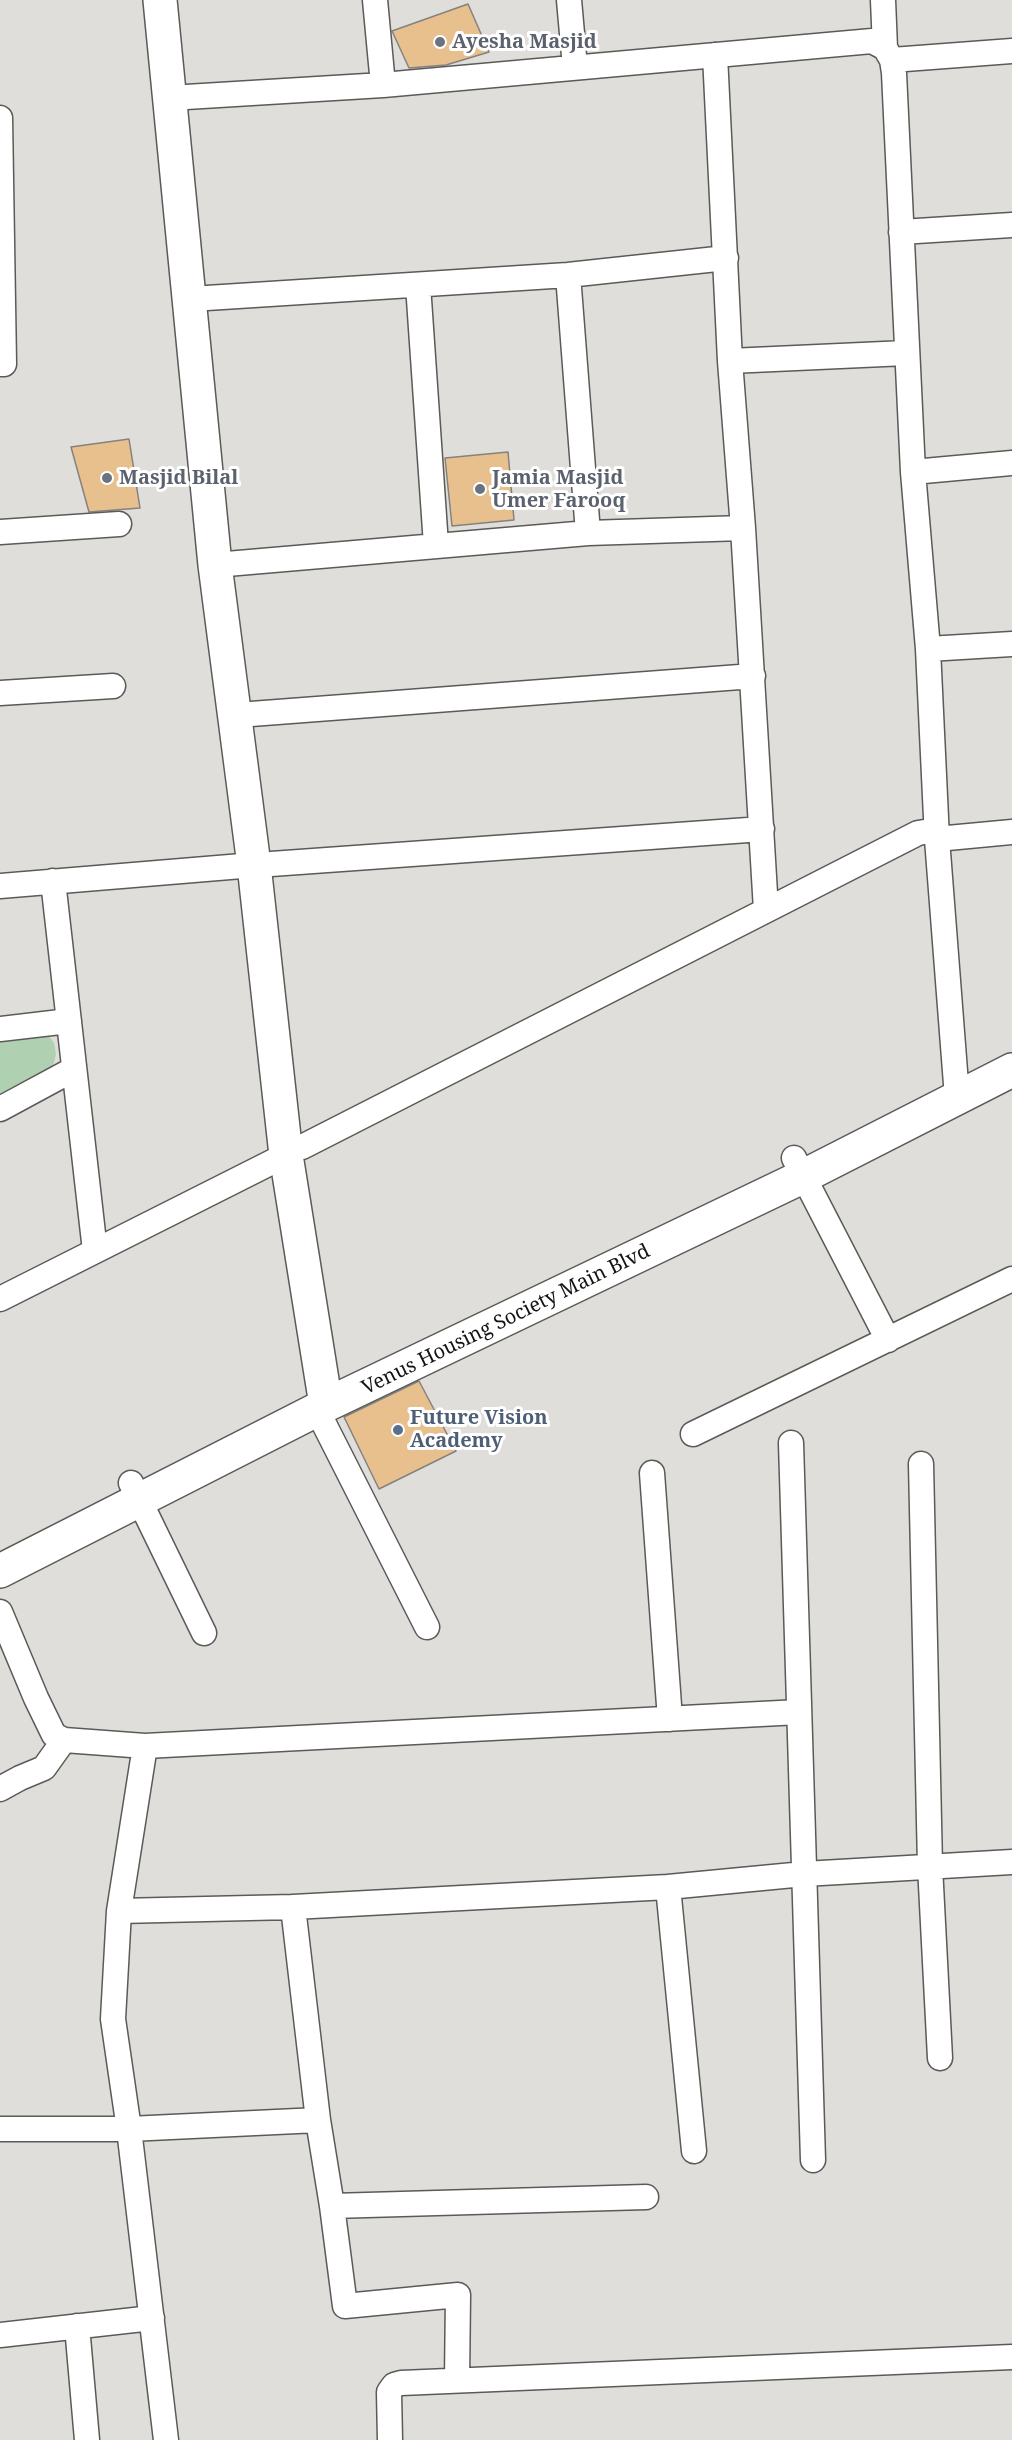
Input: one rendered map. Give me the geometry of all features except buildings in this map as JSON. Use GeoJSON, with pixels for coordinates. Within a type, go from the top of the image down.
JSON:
{"type":"FeatureCollection","features":[{"type":"Feature","properties":{"kind":"street"},"geometry":{"type":"LineString","coordinates":[[160,0],[178,99],[196,224],[198,298],[224,564],[263,864],[294,1151],[330,1395],[427,1627]]}},
{"type":"Feature","properties":{"kind":"street"},"geometry":{"type":"LineString","coordinates":[[177,0],[178,99]]}},
{"type":"Feature","properties":{"kind":"street"},"geometry":{"type":"LineString","coordinates":[[375,0],[383,85]]}},
{"type":"Feature","properties":{"kind":"street"},"geometry":{"type":"LineString","coordinates":[[568,0],[575,67]]}},
{"type":"Feature","properties":{"kind":"street"},"geometry":{"type":"LineString","coordinates":[[883,0],[901,232],[913,472],[928,649],[937,835],[956,1088]]}},
{"type":"Feature","properties":{"kind":"street"},"geometry":{"type":"LineString","coordinates":[[178,99],[383,85],[872,41],[888,54],[1012,51]]}},
{"type":"Feature","properties":{"kind":"street"},"geometry":{"type":"LineString","coordinates":[[715,55],[730,361],[753,676],[766,910]]}},
{"type":"Feature","properties":{"kind":"street"},"geometry":{"type":"LineString","coordinates":[[0,118],[4,364],[0,364]]}},
{"type":"Feature","properties":{"kind":"street"},"geometry":{"type":"LineString","coordinates":[[901,232],[1012,225]]}},
{"type":"Feature","properties":{"kind":"street"},"geometry":{"type":"LineString","coordinates":[[198,298],[568,275],[726,258]]}},
{"type":"Feature","properties":{"kind":"street"},"geometry":{"type":"LineString","coordinates":[[568,275],[588,533]]}},
{"type":"Feature","properties":{"kind":"street"},"geometry":{"type":"LineString","coordinates":[[418,285],[436,545]]}},
{"type":"Feature","properties":{"kind":"street"},"geometry":{"type":"LineString","coordinates":[[730,361],[906,353]]}},
{"type":"Feature","properties":{"kind":"street"},"geometry":{"type":"LineString","coordinates":[[913,472],[1012,463]]}},
{"type":"Feature","properties":{"kind":"street"},"geometry":{"type":"LineString","coordinates":[[0,532],[119,524]]}},
{"type":"Feature","properties":{"kind":"street"},"geometry":{"type":"LineString","coordinates":[[224,564],[588,533],[743,528]]}},
{"type":"Feature","properties":{"kind":"street"},"geometry":{"type":"LineString","coordinates":[[928,649],[1012,644]]}},
{"type":"Feature","properties":{"kind":"street"},"geometry":{"type":"LineString","coordinates":[[244,716],[753,676]]}},
{"type":"Feature","properties":{"kind":"street"},"geometry":{"type":"LineString","coordinates":[[0,693],[113,686]]}},
{"type":"Feature","properties":{"kind":"street"},"geometry":{"type":"LineString","coordinates":[[0,886],[263,864],[762,829]]}},
{"type":"Feature","properties":{"kind":"street"},"geometry":{"type":"LineString","coordinates":[[0,1299],[918,833],[937,835],[1012,832]]}},
{"type":"Feature","properties":{"kind":"street"},"geometry":{"type":"LineString","coordinates":[[53,882],[95,1251]]}},
{"type":"Feature","properties":{"kind":"street"},"geometry":{"type":"LineString","coordinates":[[0,1029],[69,1021]]}},
{"type":"Feature","properties":{"kind":"street","name":"Venus Housing Society Main Blvd"},"geometry":{"type":"LineString","coordinates":[[0,1550],[135,1491],[330,1395],[570,1269],[799,1167],[956,1088],[1012,1050]]}},
{"type":"Feature","properties":{"kind":"street"},"geometry":{"type":"LineString","coordinates":[[0,1109],[74,1069]]}},
{"type":"Feature","properties":{"kind":"street","name":"Venus Housing Society Main Blvd"},"geometry":{"type":"LineString","coordinates":[[956,1088],[1012,1070]]}},
{"type":"Feature","properties":{"kind":"street"},"geometry":{"type":"LineString","coordinates":[[799,1167],[888,1340]]}},
{"type":"Feature","properties":{"kind":"street"},"geometry":{"type":"LineString","coordinates":[[693,1434],[1012,1279]]}},
{"type":"Feature","properties":{"kind":"street"},"geometry":{"type":"LineString","coordinates":[[791,1443],[813,2160]]}},
{"type":"Feature","properties":{"kind":"street"},"geometry":{"type":"LineString","coordinates":[[921,1464],[930,1866],[940,2058]]}},
{"type":"Feature","properties":{"kind":"street"},"geometry":{"type":"LineString","coordinates":[[651,1473],[670,1719]]}},
{"type":"Feature","properties":{"kind":"street"},"geometry":{"type":"LineString","coordinates":[[135,1491],[204,1633]]}},
{"type":"Feature","properties":{"kind":"street","name":"Venus Housing Society Main Blvd"},"geometry":{"type":"LineString","coordinates":[[0,1571],[135,1491]]}},
{"type":"Feature","properties":{"kind":"street"},"geometry":{"type":"LineString","coordinates":[[0,1612],[54,1735],[64,1740],[145,1746],[799,1712]]}},
{"type":"Feature","properties":{"kind":"street"},"geometry":{"type":"LineString","coordinates":[[0,1789],[44,1768],[64,1740]]}},
{"type":"Feature","properties":{"kind":"street"},"geometry":{"type":"LineString","coordinates":[[145,1746],[119,1911],[113,2019],[129,2128],[166,2440]]}},
{"type":"Feature","properties":{"kind":"street"},"geometry":{"type":"LineString","coordinates":[[119,1911],[293,1907],[668,1887],[804,1874],[1012,1862]]}},
{"type":"Feature","properties":{"kind":"street"},"geometry":{"type":"LineString","coordinates":[[668,1887],[694,2151]]}},
{"type":"Feature","properties":{"kind":"street"},"geometry":{"type":"LineString","coordinates":[[293,1907],[318,2120],[345,2306],[458,2295],[457,2380]]}},
{"type":"Feature","properties":{"kind":"street"},"geometry":{"type":"LineString","coordinates":[[0,2129],[129,2128],[318,2120]]}},
{"type":"Feature","properties":{"kind":"street"},"geometry":{"type":"LineString","coordinates":[[332,2206],[646,2197]]}},
{"type":"Feature","properties":{"kind":"street"},"geometry":{"type":"LineString","coordinates":[[0,2335],[152,2318]]}},
{"type":"Feature","properties":{"kind":"street"},"geometry":{"type":"LineString","coordinates":[[77,2326],[87,2440]]}},
{"type":"Feature","properties":{"kind":"street"},"geometry":{"type":"LineString","coordinates":[[390,2440],[389,2391],[394,2385],[457,2380],[1012,2357]]}},
{"type":"Feature","properties":{"kind":"green space"},"geometry":{"type":"Polygon","coordinates":[[[46,1032],[54,1043],[56,1054],[54,1063],[47,1072],[0,1097],[0,1038],[46,1032]]]}},
{"type":"Feature","properties":{"kind":"place","name":"Ayesha Masjid"},"geometry":{"type":"Point","coordinates":[440,42]}},
{"type":"Feature","properties":{"kind":"place","name":"Masjid Bilal"},"geometry":{"type":"Point","coordinates":[107,478]}},
{"type":"Feature","properties":{"kind":"place","name":"Jamia Masjid Umer Farooq"},"geometry":{"type":"Point","coordinates":[480,489]}},
{"type":"Feature","properties":{"kind":"place","name":"Future Vision Academy"},"geometry":{"type":"Point","coordinates":[398,1430]}}]}
